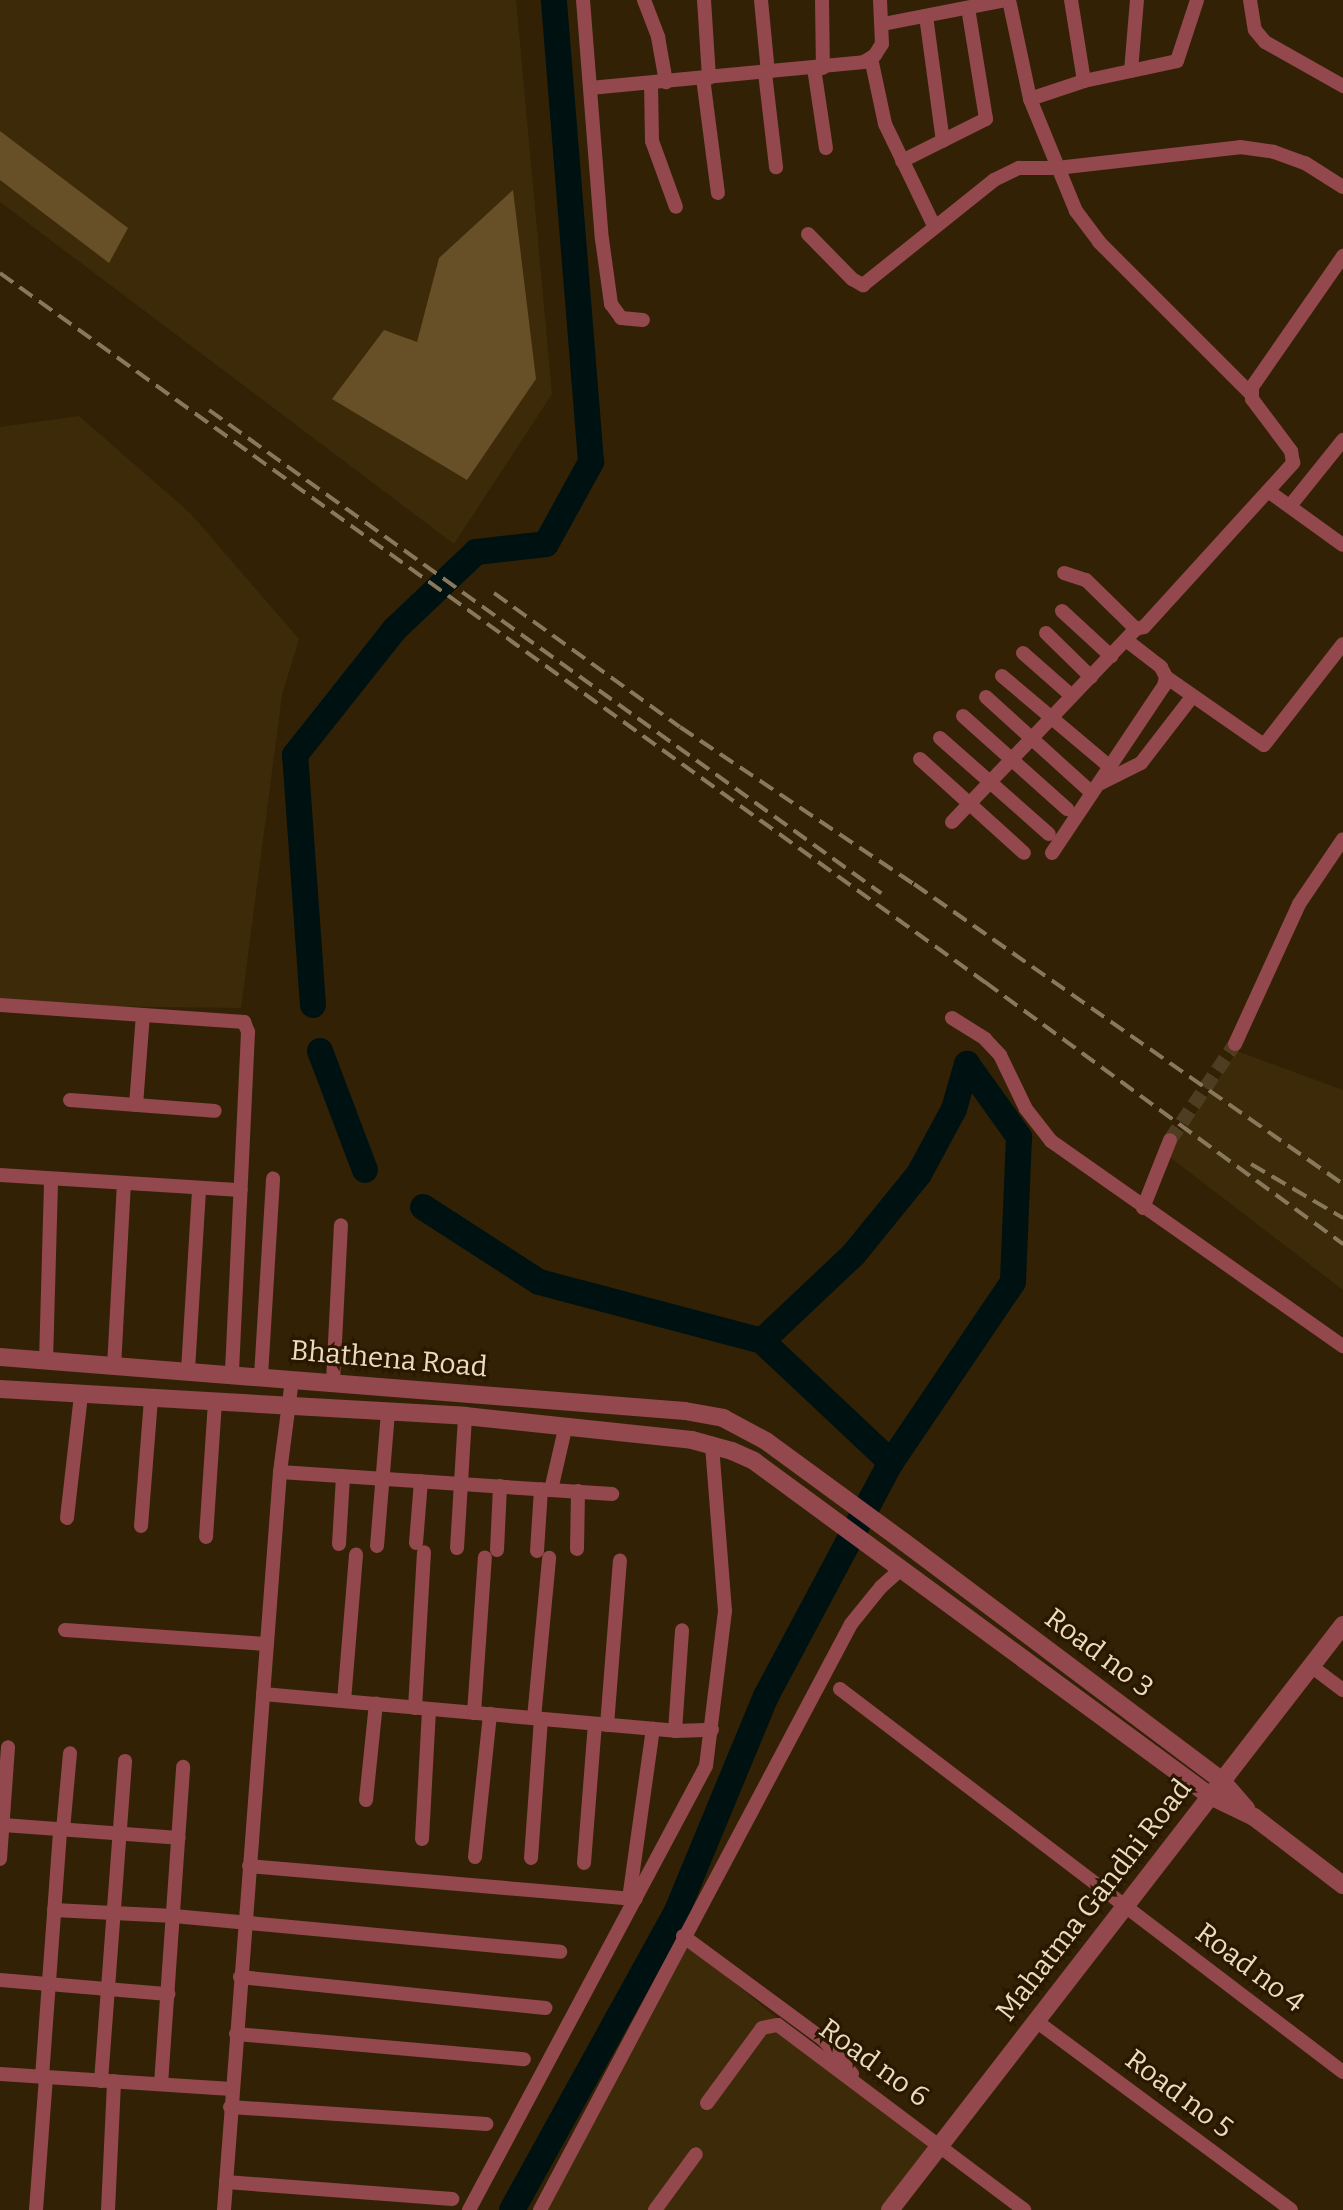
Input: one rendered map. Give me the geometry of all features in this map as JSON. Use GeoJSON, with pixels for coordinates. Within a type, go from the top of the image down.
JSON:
{"type":"FeatureCollection","features":[{"type":"Feature","properties":{"kind":"street"},"geometry":{"type":"LineString","coordinates":[[583,0],[602,239],[611,304],[621,318],[643,320]]}},
{"type":"Feature","properties":{"kind":"street"},"geometry":{"type":"LineString","coordinates":[[644,0],[658,37],[654,150],[676,207]]}},
{"type":"Feature","properties":{"kind":"street"},"geometry":{"type":"LineString","coordinates":[[704,0],[706,78],[718,193]]}},
{"type":"Feature","properties":{"kind":"street"},"geometry":{"type":"LineString","coordinates":[[761,0],[776,167]]}},
{"type":"Feature","properties":{"kind":"street"},"geometry":{"type":"LineString","coordinates":[[822,0],[818,68],[826,148]]}},
{"type":"Feature","properties":{"kind":"street"},"geometry":{"type":"LineString","coordinates":[[590,88],[818,68],[871,58],[882,44],[880,0]]}},
{"type":"Feature","properties":{"kind":"street"},"geometry":{"type":"LineString","coordinates":[[883,24],[926,16],[943,6],[968,8],[1008,0],[1030,99],[1076,211],[1099,242],[1250,393],[1294,457],[1290,467],[1144,627],[1131,635],[952,822]]}},
{"type":"Feature","properties":{"kind":"street"},"geometry":{"type":"LineString","coordinates":[[1071,0],[1084,81]]}},
{"type":"Feature","properties":{"kind":"street"},"geometry":{"type":"LineString","coordinates":[[1131,71],[1137,0]]}},
{"type":"Feature","properties":{"kind":"street"},"geometry":{"type":"LineString","coordinates":[[1030,99],[1084,81],[1180,58],[1197,0]]}},
{"type":"Feature","properties":{"kind":"street"},"geometry":{"type":"LineString","coordinates":[[1250,0],[1255,30],[1265,42],[1343,86]]}},
{"type":"Feature","properties":{"kind":"street"},"geometry":{"type":"LineString","coordinates":[[902,161],[981,124],[987,115],[968,8]]}},
{"type":"Feature","properties":{"kind":"street"},"geometry":{"type":"LineString","coordinates":[[926,16],[943,141]]}},
{"type":"Feature","properties":{"kind":"street"},"geometry":{"type":"LineString","coordinates":[[871,58],[881,114],[934,226]]}},
{"type":"Feature","properties":{"kind":"street"},"geometry":{"type":"LineString","coordinates":[[808,234],[852,279],[863,285],[934,226],[1011,170],[1057,168],[1240,147],[1274,152],[1305,163],[1343,187]]}},
{"type":"Feature","properties":{"kind":"street"},"geometry":{"type":"LineString","coordinates":[[1250,393],[1254,382],[1342,260]]}},
{"type":"Feature","properties":{"kind":"street"},"geometry":{"type":"LineString","coordinates":[[1290,506],[1343,440]]}},
{"type":"Feature","properties":{"kind":"street"},"geometry":{"type":"LineString","coordinates":[[1268,491],[1343,545]]}},
{"type":"Feature","properties":{"kind":"street"},"geometry":{"type":"LineString","coordinates":[[1064,573],[1086,580],[1161,667],[1166,677],[1264,745],[1343,644]]}},
{"type":"Feature","properties":{"kind":"street"},"geometry":{"type":"LineString","coordinates":[[1062,611],[1111,656]]}},
{"type":"Feature","properties":{"kind":"street"},"geometry":{"type":"LineString","coordinates":[[1046,633],[1091,677]]}},
{"type":"Feature","properties":{"kind":"street"},"geometry":{"type":"LineString","coordinates":[[1023,653],[1072,696]]}},
{"type":"Feature","properties":{"kind":"street"},"geometry":{"type":"LineString","coordinates":[[1002,676],[1110,767]]}},
{"type":"Feature","properties":{"kind":"street"},"geometry":{"type":"LineString","coordinates":[[1052,853],[1164,686],[1166,677]]}},
{"type":"Feature","properties":{"kind":"street"},"geometry":{"type":"LineString","coordinates":[[986,697],[1032,739],[1095,789]]}},
{"type":"Feature","properties":{"kind":"street"},"geometry":{"type":"LineString","coordinates":[[1095,789],[1141,763],[1192,697]]}},
{"type":"Feature","properties":{"kind":"street"},"geometry":{"type":"LineString","coordinates":[[963,716],[1067,809]]}},
{"type":"Feature","properties":{"kind":"street"},"geometry":{"type":"LineString","coordinates":[[940,738],[1049,834]]}},
{"type":"Feature","properties":{"kind":"street"},"geometry":{"type":"LineString","coordinates":[[920,759],[1024,853]]}},
{"type":"Feature","properties":{"kind":"street"},"geometry":{"type":"LineString","coordinates":[[1235,1044],[1299,904],[1343,839]]}},
{"type":"Feature","properties":{"kind":"street"},"geometry":{"type":"LineString","coordinates":[[0,1005],[244,1022],[248,1032],[232,1373]]}},
{"type":"Feature","properties":{"kind":"street"},"geometry":{"type":"LineString","coordinates":[[136,1105],[143,1015]]}},
{"type":"Feature","properties":{"kind":"street"},"geometry":{"type":"LineString","coordinates":[[952,1018],[985,1039],[1000,1055],[1026,1109],[1042,1132],[1143,1208],[1243,1273],[1343,1346]]}},
{"type":"Feature","properties":{"kind":"street"},"geometry":{"type":"LineString","coordinates":[[70,1100],[215,1111]]}},
{"type":"Feature","properties":{"kind":"street"},"geometry":{"type":"LineString","coordinates":[[1143,1208],[1170,1140]]}},
{"type":"Feature","properties":{"kind":"street"},"geometry":{"type":"LineString","coordinates":[[0,1175],[241,1190]]}},
{"type":"Feature","properties":{"kind":"street"},"geometry":{"type":"LineString","coordinates":[[261,1376],[273,1178]]}},
{"type":"Feature","properties":{"kind":"street"},"geometry":{"type":"LineString","coordinates":[[46,1362],[51,1179]]}},
{"type":"Feature","properties":{"kind":"street"},"geometry":{"type":"LineString","coordinates":[[114,1367],[124,1184]]}},
{"type":"Feature","properties":{"kind":"street"},"geometry":{"type":"LineString","coordinates":[[188,1370],[199,1188]]}},
{"type":"Feature","properties":{"kind":"street"},"geometry":{"type":"LineString","coordinates":[[333,1382],[341,1225]]}},
{"type":"Feature","properties":{"kind":"street","name":"Bhathena Road"},"geometry":{"type":"LineString","coordinates":[[0,1357],[232,1373],[705,1413],[723,1418],[766,1441],[904,1542]]}},
{"type":"Feature","properties":{"kind":"street"},"geometry":{"type":"LineString","coordinates":[[224,2210],[280,1472],[292,1379]]}},
{"type":"Feature","properties":{"kind":"street","name":"Bhathena Road"},"geometry":{"type":"LineString","coordinates":[[0,1389],[465,1416],[712,1444],[754,1461]]}},
{"type":"Feature","properties":{"kind":"street"},"geometry":{"type":"LineString","coordinates":[[67,1518],[81,1396]]}},
{"type":"Feature","properties":{"kind":"street"},"geometry":{"type":"LineString","coordinates":[[141,1526],[151,1398]]}},
{"type":"Feature","properties":{"kind":"street"},"geometry":{"type":"LineString","coordinates":[[206,1537],[215,1403]]}},
{"type":"Feature","properties":{"kind":"street"},"geometry":{"type":"LineString","coordinates":[[377,1546],[388,1413]]}},
{"type":"Feature","properties":{"kind":"street"},"geometry":{"type":"LineString","coordinates":[[457,1548],[465,1416]]}},
{"type":"Feature","properties":{"kind":"street"},"geometry":{"type":"LineString","coordinates":[[531,1858],[546,1489],[565,1429]]}},
{"type":"Feature","properties":{"kind":"street"},"geometry":{"type":"LineString","coordinates":[[469,2210],[632,1899],[695,1793],[706,1766],[725,1611],[712,1444]]}},
{"type":"Feature","properties":{"kind":"street","name":"Road no 3"},"geometry":{"type":"LineString","coordinates":[[754,1461],[1216,1788]]}},
{"type":"Feature","properties":{"kind":"street"},"geometry":{"type":"LineString","coordinates":[[280,1472],[612,1494]]}},
{"type":"Feature","properties":{"kind":"street"},"geometry":{"type":"LineString","coordinates":[[339,1544],[343,1476]]}},
{"type":"Feature","properties":{"kind":"street"},"geometry":{"type":"LineString","coordinates":[[421,1481],[422,1839]]}},
{"type":"Feature","properties":{"kind":"street"},"geometry":{"type":"LineString","coordinates":[[474,1713],[500,1486]]}},
{"type":"Feature","properties":{"kind":"street"},"geometry":{"type":"LineString","coordinates":[[577,1549],[578,1491]]}},
{"type":"Feature","properties":{"kind":"street","name":"Road no 3"},"geometry":{"type":"LineString","coordinates":[[904,1542],[1343,1885]]}},
{"type":"Feature","properties":{"kind":"street"},"geometry":{"type":"LineString","coordinates":[[344,1701],[356,1554]]}},
{"type":"Feature","properties":{"kind":"street"},"geometry":{"type":"LineString","coordinates":[[584,1863],[620,1561]]}},
{"type":"Feature","properties":{"kind":"street"},"geometry":{"type":"LineString","coordinates":[[540,2210],[851,1624],[896,1564]]}},
{"type":"Feature","properties":{"kind":"street","name":"Mahatma Gandhi Road"},"geometry":{"type":"LineString","coordinates":[[890,2210],[1343,1625]]}},
{"type":"Feature","properties":{"kind":"street"},"geometry":{"type":"LineString","coordinates":[[65,1630],[267,1644]]}},
{"type":"Feature","properties":{"kind":"street"},"geometry":{"type":"LineString","coordinates":[[675,1731],[682,1630]]}},
{"type":"Feature","properties":{"kind":"street"},"geometry":{"type":"LineString","coordinates":[[1311,1666],[1343,1690]]}},
{"type":"Feature","properties":{"kind":"street","name":"Road no 4"},"geometry":{"type":"LineString","coordinates":[[840,1689],[1343,2072]]}},
{"type":"Feature","properties":{"kind":"street"},"geometry":{"type":"LineString","coordinates":[[263,1694],[675,1731],[712,1730]]}},
{"type":"Feature","properties":{"kind":"street"},"geometry":{"type":"LineString","coordinates":[[366,1800],[376,1704]]}},
{"type":"Feature","properties":{"kind":"street"},"geometry":{"type":"LineString","coordinates":[[475,1857],[490,1714]]}},
{"type":"Feature","properties":{"kind":"street"},"geometry":{"type":"LineString","coordinates":[[632,1899],[653,1729]]}},
{"type":"Feature","properties":{"kind":"street"},"geometry":{"type":"LineString","coordinates":[[0,1859],[8,1747]]}},
{"type":"Feature","properties":{"kind":"street"},"geometry":{"type":"LineString","coordinates":[[36,2210],[48,1984],[70,1753]]}},
{"type":"Feature","properties":{"kind":"street"},"geometry":{"type":"LineString","coordinates":[[108,2210],[108,1989],[125,1761]]}},
{"type":"Feature","properties":{"kind":"street"},"geometry":{"type":"LineString","coordinates":[[161,2084],[183,1767]]}},
{"type":"Feature","properties":{"kind":"street"},"geometry":{"type":"LineString","coordinates":[[3,1825],[179,1838]]}},
{"type":"Feature","properties":{"kind":"street"},"geometry":{"type":"LineString","coordinates":[[249,1866],[632,1899]]}},
{"type":"Feature","properties":{"kind":"street"},"geometry":{"type":"LineString","coordinates":[[54,1910],[174,1916],[560,1952]]}},
{"type":"Feature","properties":{"kind":"street"},"geometry":{"type":"LineString","coordinates":[[683,1936],[824,2040],[860,2085]]}},
{"type":"Feature","properties":{"kind":"street"},"geometry":{"type":"LineString","coordinates":[[240,1977],[545,2008]]}},
{"type":"Feature","properties":{"kind":"street"},"geometry":{"type":"LineString","coordinates":[[0,1980],[168,1994]]}},
{"type":"Feature","properties":{"kind":"street","name":"Road no 5"},"geometry":{"type":"LineString","coordinates":[[1036,2021],[1291,2210]]}},
{"type":"Feature","properties":{"kind":"street","name":"Road no 6"},"geometry":{"type":"LineString","coordinates":[[707,2103],[762,2028],[778,2025],[1024,2210]]}},
{"type":"Feature","properties":{"kind":"street"},"geometry":{"type":"LineString","coordinates":[[236,2034],[524,2059]]}},
{"type":"Feature","properties":{"kind":"street"},"geometry":{"type":"LineString","coordinates":[[0,2074],[232,2089]]}},
{"type":"Feature","properties":{"kind":"street"},"geometry":{"type":"LineString","coordinates":[[230,2107],[486,2124]]}},
{"type":"Feature","properties":{"kind":"street"},"geometry":{"type":"LineString","coordinates":[[655,2210],[696,2154]]}},
{"type":"Feature","properties":{"kind":"street"},"geometry":{"type":"LineString","coordinates":[[226,2182],[452,2199]]}},
{"type":"Feature","properties":{"kind":"shaded area"},"geometry":{"type":"Polygon","coordinates":[[[0,0],[516,0],[552,394],[454,544],[0,202],[0,0]]]}},
{"type":"Feature","properties":{"kind":"shaded area"},"geometry":{"type":"Polygon","coordinates":[[[0,131],[128,228],[109,263],[0,180],[0,131]]]}},
{"type":"Feature","properties":{"kind":"shaded area"},"geometry":{"type":"Polygon","coordinates":[[[513,190],[536,379],[467,480],[332,399],[384,330],[417,342],[439,258],[513,190]]]}},
{"type":"Feature","properties":{"kind":"shaded area"},"geometry":{"type":"Polygon","coordinates":[[[79,416],[190,513],[299,639],[282,695],[241,1008],[0,1005],[0,427],[79,416]]]}},
{"type":"Feature","properties":{"kind":"shaded area"},"geometry":{"type":"Polygon","coordinates":[[[1237,1051],[1343,1090],[1343,1290],[1167,1155],[1237,1051]]]}},
{"type":"Feature","properties":{"kind":"shaded area"},"geometry":{"type":"Polygon","coordinates":[[[685,1942],[931,2145],[881,2210],[544,2210],[685,1942]]]}},
{"type":"Feature","properties":{"kind":"waterway"},"geometry":{"type":"LineString","coordinates":[[313,1005],[295,755],[395,629],[476,552],[546,544],[591,462],[554,0]]}},
{"type":"Feature","properties":{"kind":"waterway"},"geometry":{"type":"LineString","coordinates":[[320,1051],[365,1170]]}},
{"type":"Feature","properties":{"kind":"waterway"},"geometry":{"type":"LineString","coordinates":[[423,1207],[539,1282],[762,1341],[854,1254],[919,1174],[954,1109],[967,1064],[1019,1137],[1013,1282],[891,1462],[766,1696],[676,1913],[512,2210]]}},
{"type":"Feature","properties":{"kind":"waterway"},"geometry":{"type":"LineString","coordinates":[[762,1341],[891,1462]]}},
{"type":"Feature","properties":{"kind":"tunnel"},"geometry":{"type":"LineString","coordinates":[[1170,1140],[1235,1044]]}},
{"type":"Feature","properties":{"kind":"railway"},"geometry":{"type":"LineString","coordinates":[[0,273],[985,982],[1343,1244]]}},
{"type":"Feature","properties":{"kind":"railway"},"geometry":{"type":"LineString","coordinates":[[209,410],[881,893]]}},
{"type":"Feature","properties":{"kind":"railway"},"geometry":{"type":"LineString","coordinates":[[494,593],[680,727],[914,884],[1343,1184]]}},
{"type":"Feature","properties":{"kind":"railway"},"geometry":{"type":"LineString","coordinates":[[1251,1164],[1343,1218]]}}]}
